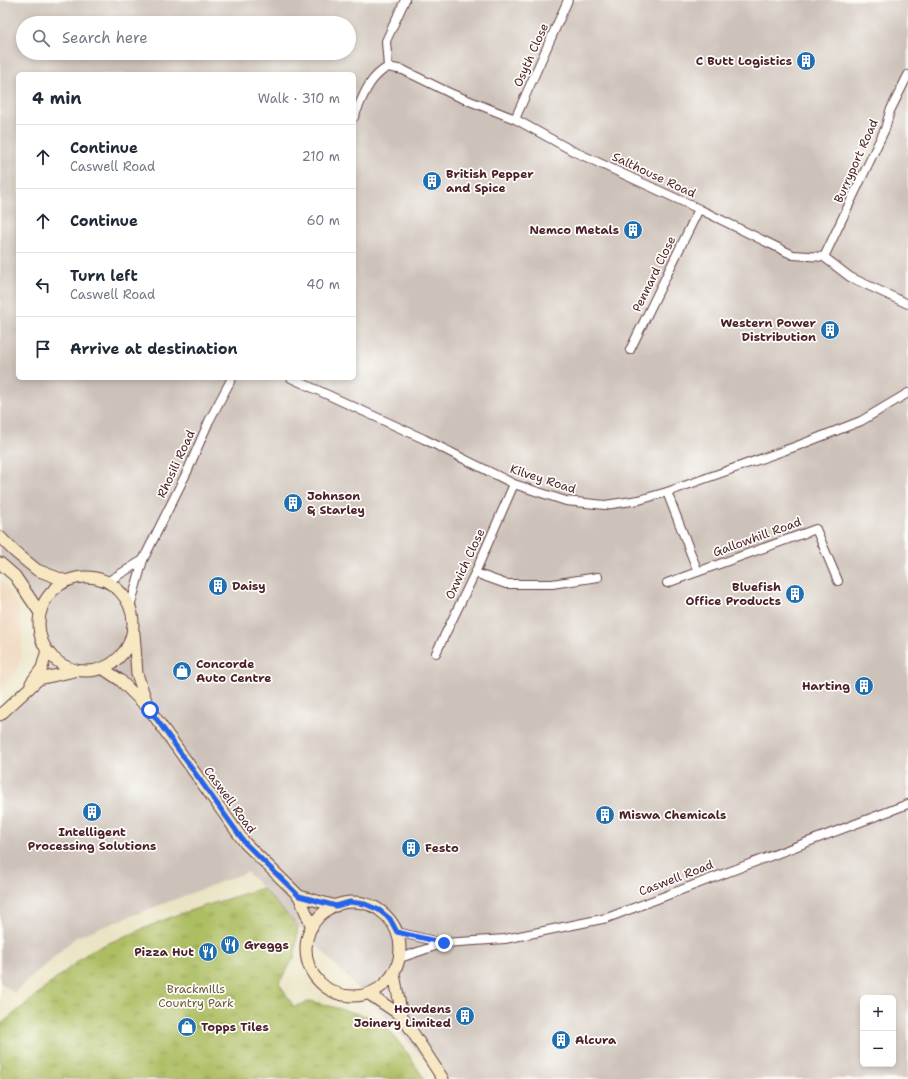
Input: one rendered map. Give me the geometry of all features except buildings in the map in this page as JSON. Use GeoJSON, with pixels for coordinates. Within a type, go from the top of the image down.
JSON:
{"type":"FeatureCollection","features":[{"type":"Feature","properties":{"kind":"street"},"geometry":{"type":"LineString","coordinates":[[356,113],[370,82],[377,73],[388,67],[386,41],[406,0]]}},
{"type":"Feature","properties":{"kind":"street","name":"Osyth Close"},"geometry":{"type":"LineString","coordinates":[[515,119],[568,0]]}},
{"type":"Feature","properties":{"kind":"street","name":"Salthouse Road"},"geometry":{"type":"LineString","coordinates":[[388,67],[403,70],[452,94],[515,119],[571,150],[793,254],[824,257]]}},
{"type":"Feature","properties":{"kind":"street","name":"Burryport Road"},"geometry":{"type":"LineString","coordinates":[[824,257],[885,129],[890,111],[908,75]]}},
{"type":"Feature","properties":{"kind":"street","name":"Pennard Close"},"geometry":{"type":"LineString","coordinates":[[630,350],[699,209]]}},
{"type":"Feature","properties":{"kind":"street"},"geometry":{"type":"LineString","coordinates":[[824,257],[850,277],[908,304]]}},
{"type":"Feature","properties":{"kind":"street","name":"Rhosili Road"},"geometry":{"type":"LineString","coordinates":[[130,607],[144,560],[187,472],[209,421],[231,380]]}},
{"type":"Feature","properties":{"kind":"street","name":"Kilvey Road"},"geometry":{"type":"LineString","coordinates":[[295,380],[424,439],[514,484],[566,501],[605,505],[622,503],[667,492],[797,446],[861,421],[908,393]]}},
{"type":"Feature","properties":{"kind":"street","name":"Oxwich Close"},"geometry":{"type":"LineString","coordinates":[[436,653],[475,573],[514,484]]}},
{"type":"Feature","properties":{"kind":"street"},"geometry":{"type":"LineString","coordinates":[[667,492],[698,572]]}},
{"type":"Feature","properties":{"kind":"street","name":"Gallowhill Road"},"geometry":{"type":"LineString","coordinates":[[668,583],[816,529],[838,581]]}},
{"type":"Feature","properties":{"kind":"street"},"geometry":{"type":"LineString","coordinates":[[0,537],[15,552],[38,570],[66,582]]}},
{"type":"Feature","properties":{"kind":"street"},"geometry":{"type":"LineString","coordinates":[[107,582],[144,560]]}},
{"type":"Feature","properties":{"kind":"street"},"geometry":{"type":"LineString","coordinates":[[0,562],[15,576],[40,613]]}},
{"type":"Feature","properties":{"kind":"street"},"geometry":{"type":"LineString","coordinates":[[475,573],[506,584],[552,584],[598,577]]}},
{"type":"Feature","properties":{"kind":"street"},"geometry":{"type":"LineString","coordinates":[[80,577],[94,578],[107,582],[121,592],[130,607],[133,628],[130,641],[124,653],[114,662],[102,668],[90,671],[78,670],[60,663],[47,650],[40,632],[40,613],[46,600],[55,589],[66,582],[80,577]]}},
{"type":"Feature","properties":{"kind":"street","name":"Caswell Road"},"geometry":{"type":"LineString","coordinates":[[133,628],[137,674],[150,710]]}},
{"type":"Feature","properties":{"kind":"street"},"geometry":{"type":"LineString","coordinates":[[26,690],[42,668],[47,650]]}},
{"type":"Feature","properties":{"kind":"street","name":"Caswell Road"},"geometry":{"type":"LineString","coordinates":[[102,668],[120,680],[150,710],[245,843],[299,896],[312,927]]}},
{"type":"Feature","properties":{"kind":"street"},"geometry":{"type":"LineString","coordinates":[[0,715],[39,679],[78,670]]}},
{"type":"Feature","properties":{"kind":"street","name":"Caswell Road"},"geometry":{"type":"LineString","coordinates":[[400,958],[444,943],[506,939],[607,918],[908,804]]}},
{"type":"Feature","properties":{"kind":"street","name":"Caswell Road"},"geometry":{"type":"LineString","coordinates":[[299,896],[336,906]]}},
{"type":"Feature","properties":{"kind":"street"},"geometry":{"type":"LineString","coordinates":[[350,902],[365,904],[379,910],[390,919],[397,932],[400,945],[400,958],[394,974],[383,986],[369,994],[354,997],[338,994],[324,986],[310,969],[306,955],[307,941],[312,927],[322,914],[336,906],[350,902]]}},
{"type":"Feature","properties":{"kind":"street","name":"Caswell Road"},"geometry":{"type":"LineString","coordinates":[[397,932],[444,943]]}},
{"type":"Feature","properties":{"kind":"street"},"geometry":{"type":"LineString","coordinates":[[394,974],[402,1016],[443,1079]]}},
{"type":"Feature","properties":{"kind":"street"},"geometry":{"type":"LineString","coordinates":[[369,994],[402,1016]]}},
{"type":"Feature","properties":{"kind":"shaded area"},"geometry":{"type":"Polygon","coordinates":[[[0,0],[908,0],[908,1079],[444,1079],[247,872],[76,937],[14,993],[0,982],[0,721],[48,679],[45,642],[0,556],[0,0]]]}},
{"type":"Feature","properties":{"kind":"shaded area"},"geometry":{"type":"Polygon","coordinates":[[[0,580],[9,590],[18,609],[22,631],[22,655],[16,671],[0,691],[0,580]]]}},
{"type":"Feature","properties":{"kind":"green space","name":"Brackmills Country Park"},"geometry":{"type":"Polygon","coordinates":[[[262,888],[298,926],[295,956],[279,983],[294,1007],[311,1001],[381,1020],[408,1054],[424,1079],[0,1079],[0,1025],[90,951],[176,915],[262,888]]]}},
{"type":"Feature","properties":{"kind":"place","name":"C Butt Logistics"},"geometry":{"type":"Point","coordinates":[806,61]}},
{"type":"Feature","properties":{"kind":"place","name":"British Pepper and Spice"},"geometry":{"type":"Point","coordinates":[432,181]}},
{"type":"Feature","properties":{"kind":"place","name":"Nemco Metals"},"geometry":{"type":"Point","coordinates":[633,230]}},
{"type":"Feature","properties":{"kind":"place","name":"Western Power Distribution"},"geometry":{"type":"Point","coordinates":[830,330]}},
{"type":"Feature","properties":{"kind":"place","name":"Johnson & Starley"},"geometry":{"type":"Point","coordinates":[293,503]}},
{"type":"Feature","properties":{"kind":"place","name":"Daisy"},"geometry":{"type":"Point","coordinates":[218,586]}},
{"type":"Feature","properties":{"kind":"place","name":"Bluefish Office Products"},"geometry":{"type":"Point","coordinates":[795,594]}},
{"type":"Feature","properties":{"kind":"place","name":"Concorde Auto Centre"},"geometry":{"type":"Point","coordinates":[182,671]}},
{"type":"Feature","properties":{"kind":"place","name":"Harting"},"geometry":{"type":"Point","coordinates":[864,686]}},
{"type":"Feature","properties":{"kind":"place","name":"Intelligent Processing Solutions"},"geometry":{"type":"Point","coordinates":[92,812]}},
{"type":"Feature","properties":{"kind":"place","name":"Miswa Chemicals"},"geometry":{"type":"Point","coordinates":[605,815]}},
{"type":"Feature","properties":{"kind":"place","name":"Festo"},"geometry":{"type":"Point","coordinates":[411,848]}},
{"type":"Feature","properties":{"kind":"place","name":"Greggs"},"geometry":{"type":"Point","coordinates":[230,945]}},
{"type":"Feature","properties":{"kind":"place","name":"Pizza Hut"},"geometry":{"type":"Point","coordinates":[208,952]}},
{"type":"Feature","properties":{"kind":"place","name":"Howdens Joinery Limited"},"geometry":{"type":"Point","coordinates":[465,1016]}},
{"type":"Feature","properties":{"kind":"place","name":"Topps Tiles"},"geometry":{"type":"Point","coordinates":[187,1027]}},
{"type":"Feature","properties":{"kind":"place","name":"Alcura"},"geometry":{"type":"Point","coordinates":[561,1040]}},
{"type":"Feature","properties":{"kind":"route"},"geometry":{"type":"LineString","coordinates":[[150,710],[214,803],[245,843],[299,896],[336,906],[350,902],[365,904],[379,910],[390,919],[397,932],[444,943]]}}]}
